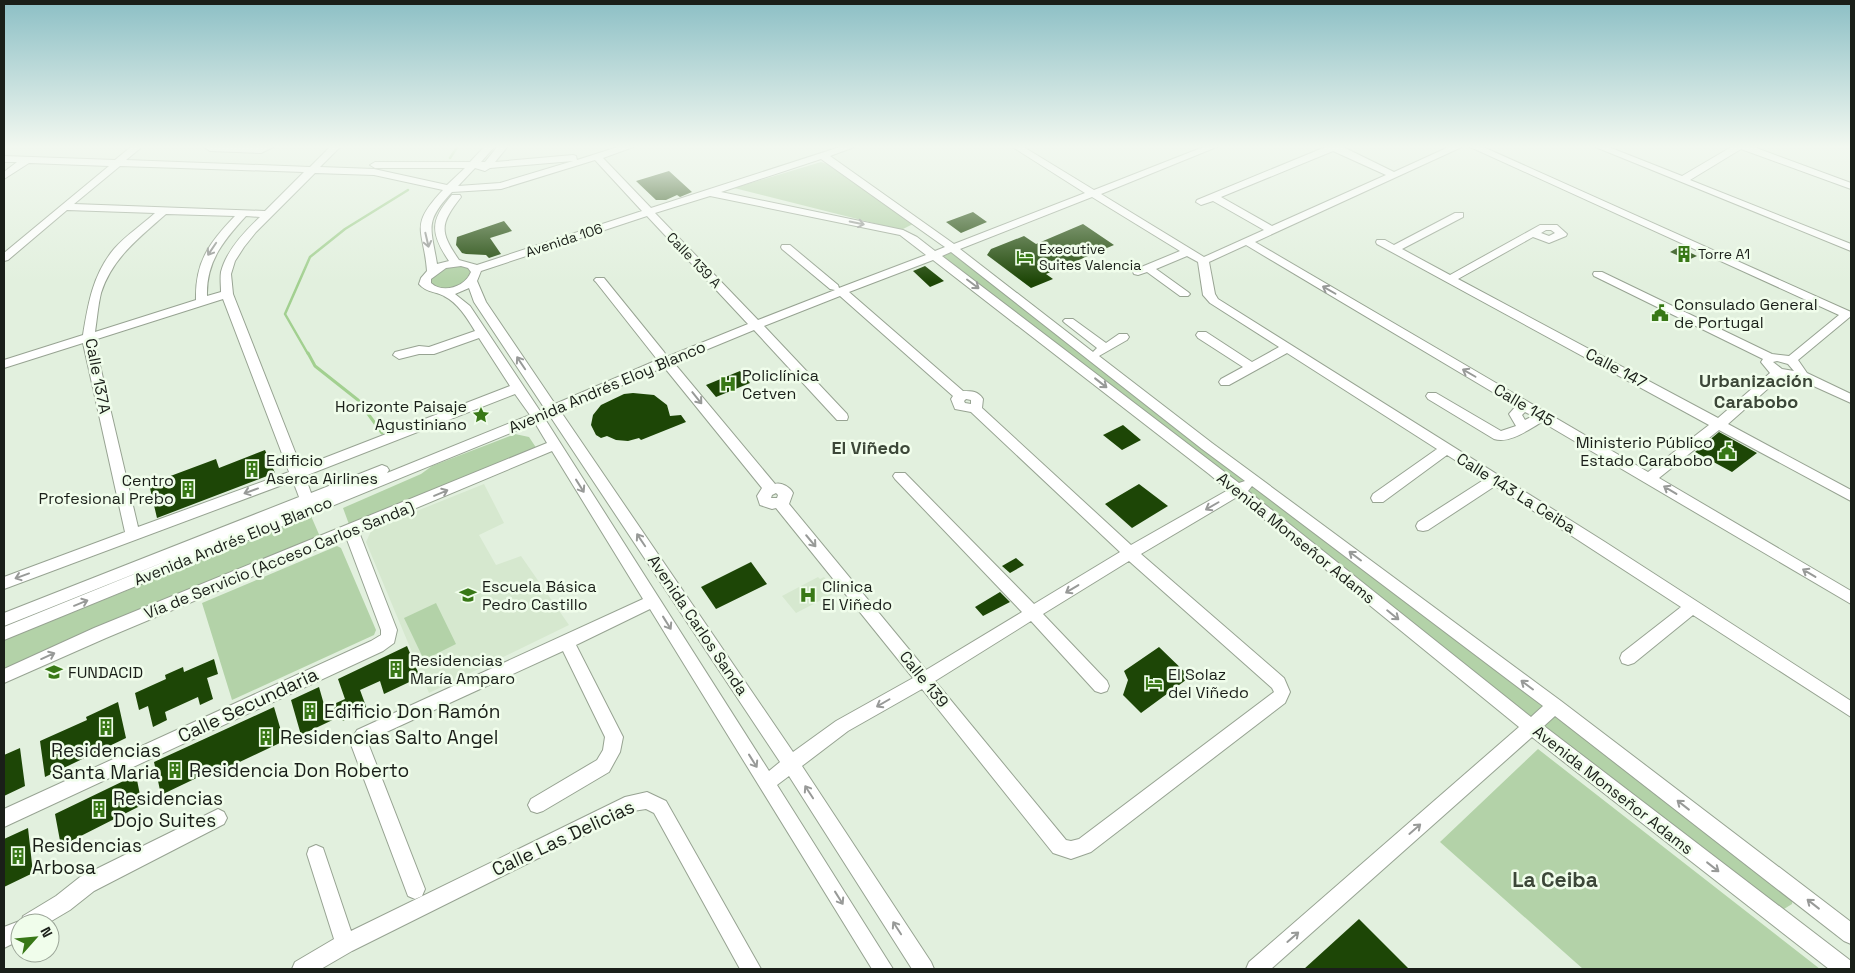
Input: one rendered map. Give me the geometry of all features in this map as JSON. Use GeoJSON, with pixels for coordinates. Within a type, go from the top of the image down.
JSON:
{"type":"FeatureCollection","features":[{"type":"Feature","properties":{"kind":"street"},"geometry":{"type":"LineString","coordinates":[[4,246],[74,191]]}},
{"type":"Feature","properties":{"kind":"street"},"geometry":{"type":"LineString","coordinates":[[4,269],[84,191]]}},
{"type":"Feature","properties":{"kind":"street"},"geometry":{"type":"LineString","coordinates":[[292,191],[252,230],[230,261],[226,274],[227,294],[307,500]]}},
{"type":"Feature","properties":{"kind":"street"},"geometry":{"type":"LineString","coordinates":[[449,191],[429,211],[425,226],[426,240],[431,254],[432,272],[440,267],[456,263],[468,264],[474,275]]}},
{"type":"Feature","properties":{"kind":"street"},"geometry":{"type":"LineString","coordinates":[[456,263],[445,249],[439,235],[438,224],[443,210],[461,191]]}},
{"type":"Feature","properties":{"kind":"street"},"geometry":{"type":"LineString","coordinates":[[451,202],[484,191]]}},
{"type":"Feature","properties":{"kind":"street","name":"Calle 139 A"},"geometry":{"type":"LineString","coordinates":[[629,191],[755,322],[842,417]]}},
{"type":"Feature","properties":{"kind":"street","name":"Avenida Monseñor Adams"},"geometry":{"type":"LineString","coordinates":[[873,191],[949,245],[1254,480],[1555,706],[1851,934]]}},
{"type":"Feature","properties":{"kind":"street","name":"Avenida Andrés Eloy Blanco"},"geometry":{"type":"LineString","coordinates":[[4,634],[550,407],[663,358],[1089,191]]}},
{"type":"Feature","properties":{"kind":"street"},"geometry":{"type":"LineString","coordinates":[[1091,191],[1203,261],[1358,191]]}},
{"type":"Feature","properties":{"kind":"street"},"geometry":{"type":"LineString","coordinates":[[1201,202],[1227,191]]}},
{"type":"Feature","properties":{"kind":"street"},"geometry":{"type":"LineString","coordinates":[[1574,191],[1849,315],[1790,361]]}},
{"type":"Feature","properties":{"kind":"street"},"geometry":{"type":"LineString","coordinates":[[1711,191],[1851,248]]}},
{"type":"Feature","properties":{"kind":"street","name":"Avenida Monseñor Adams"},"geometry":{"type":"LineString","coordinates":[[707,192],[903,233],[913,239],[1237,491],[1530,726],[1559,746],[1845,969]]}},
{"type":"Feature","properties":{"kind":"street","name":"Avenida 106"},"geometry":{"type":"LineString","coordinates":[[444,292],[463,287],[474,275],[707,192]]}},
{"type":"Feature","properties":{"kind":"street"},"geometry":{"type":"LineString","coordinates":[[1214,197],[1272,230]]}},
{"type":"Feature","properties":{"kind":"street"},"geometry":{"type":"LineString","coordinates":[[4,258],[69,207],[270,214]]}},
{"type":"Feature","properties":{"kind":"street","name":"Calle 137A"},"geometry":{"type":"LineString","coordinates":[[133,535],[88,339],[95,296],[100,281],[113,258],[118,251],[163,211]]}},
{"type":"Feature","properties":{"kind":"street"},"geometry":{"type":"LineString","coordinates":[[202,302],[200,290],[205,259],[216,242],[244,212]]}},
{"type":"Feature","properties":{"kind":"street"},"geometry":{"type":"LineString","coordinates":[[1394,249],[1459,215]]}},
{"type":"Feature","properties":{"kind":"street"},"geometry":{"type":"LineString","coordinates":[[913,239],[912,234],[914,231],[920,229],[928,230]]}},
{"type":"Feature","properties":{"kind":"street"},"geometry":{"type":"LineString","coordinates":[[1450,279],[1531,234]]}},
{"type":"Feature","properties":{"kind":"street","name":"Calle 145"},"geometry":{"type":"LineString","coordinates":[[1248,242],[1851,598]]}},
{"type":"Feature","properties":{"kind":"street","name":"Calle 147"},"geometry":{"type":"LineString","coordinates":[[1381,242],[1851,496]]}},
{"type":"Feature","properties":{"kind":"street"},"geometry":{"type":"LineString","coordinates":[[786,247],[838,289],[961,396],[957,400],[959,406],[964,409],[974,408],[1130,553]]}},
{"type":"Feature","properties":{"kind":"street"},"geometry":{"type":"LineString","coordinates":[[1184,294],[1143,270],[1188,252]]}},
{"type":"Feature","properties":{"kind":"street","name":"Calle 143 La Ceiba"},"geometry":{"type":"LineString","coordinates":[[1203,261],[1209,295],[1214,301],[1495,479],[1851,710]]}},
{"type":"Feature","properties":{"kind":"street","name":"Avenida Carlos Sanda"},"geometry":{"type":"LineString","coordinates":[[432,272],[425,281],[427,287],[444,292],[466,308],[535,413],[884,969]]}},
{"type":"Feature","properties":{"kind":"street"},"geometry":{"type":"LineString","coordinates":[[1598,274],[1770,358],[1781,358],[1790,361],[1800,368],[1800,375]]}},
{"type":"Feature","properties":{"kind":"street","name":"Avenida Carlos Sanda"},"geometry":{"type":"LineString","coordinates":[[474,275],[477,296],[792,765],[924,969]]}},
{"type":"Feature","properties":{"kind":"street"},"geometry":{"type":"LineString","coordinates":[[600,280],[663,358]]}},
{"type":"Feature","properties":{"kind":"street"},"geometry":{"type":"LineString","coordinates":[[4,364],[227,294]]}},
{"type":"Feature","properties":{"kind":"street"},"geometry":{"type":"LineString","coordinates":[[1069,321],[1105,348]]}},
{"type":"Feature","properties":{"kind":"street"},"geometry":{"type":"LineString","coordinates":[[399,355],[419,350],[430,351],[482,333]]}},
{"type":"Feature","properties":{"kind":"street"},"geometry":{"type":"LineString","coordinates":[[1202,335],[1251,367]]}},
{"type":"Feature","properties":{"kind":"street"},"geometry":{"type":"LineString","coordinates":[[1092,356],[1123,337]]}},
{"type":"Feature","properties":{"kind":"street"},"geometry":{"type":"LineString","coordinates":[[1224,382],[1288,347]]}},
{"type":"Feature","properties":{"kind":"street","name":"Calle 139"},"geometry":{"type":"LineString","coordinates":[[663,358],[771,489],[764,496],[766,501],[772,504],[780,504],[925,679],[1060,847],[1071,850],[1084,846],[1279,698],[1282,692],[1278,683],[1130,553]]}},
{"type":"Feature","properties":{"kind":"street"},"geometry":{"type":"LineString","coordinates":[[1770,358],[1768,364],[1778,372],[1788,376],[1800,375],[1851,399]]}},
{"type":"Feature","properties":{"kind":"street"},"geometry":{"type":"LineString","coordinates":[[1650,478],[1719,424],[1778,372]]}},
{"type":"Feature","properties":{"kind":"street"},"geometry":{"type":"LineString","coordinates":[[4,583],[297,474],[517,388]]}},
{"type":"Feature","properties":{"kind":"street"},"geometry":{"type":"LineString","coordinates":[[1432,396],[1496,436],[1507,435],[1542,416]]}},
{"type":"Feature","properties":{"kind":"street"},"geometry":{"type":"LineString","coordinates":[[1523,427],[1516,414],[1525,405]]}},
{"type":"Feature","properties":{"kind":"street","name":"Avenida Andrés Eloy Blanco"},"geometry":{"type":"LineString","coordinates":[[4,620],[307,500],[535,413]]}},
{"type":"Feature","properties":{"kind":"street","name":"Vía de Servicio (Acceso Carlos Sanda)"},"geometry":{"type":"LineString","coordinates":[[4,676],[109,630],[554,445]]}},
{"type":"Feature","properties":{"kind":"street"},"geometry":{"type":"LineString","coordinates":[[1378,498],[1446,449]]}},
{"type":"Feature","properties":{"kind":"street"},"geometry":{"type":"LineString","coordinates":[[900,476],[1033,613],[1100,686]]}},
{"type":"Feature","properties":{"kind":"street"},"geometry":{"type":"LineString","coordinates":[[1423,526],[1495,479]]}},
{"type":"Feature","properties":{"kind":"street"},"geometry":{"type":"LineString","coordinates":[[767,782],[842,726],[925,679],[1130,553],[1254,480]]}},
{"type":"Feature","properties":{"kind":"street","name":"Calle Secundaria"},"geometry":{"type":"LineString","coordinates":[[4,818],[377,646],[388,638],[389,630],[351,531]]}},
{"type":"Feature","properties":{"kind":"street"},"geometry":{"type":"LineString","coordinates":[[1367,595],[1386,580]]}},
{"type":"Feature","properties":{"kind":"street"},"geometry":{"type":"LineString","coordinates":[[415,889],[359,742],[363,735],[372,729],[567,642],[653,601]]}},
{"type":"Feature","properties":{"kind":"street"},"geometry":{"type":"LineString","coordinates":[[1628,658],[1692,607]]}},
{"type":"Feature","properties":{"kind":"street"},"geometry":{"type":"LineString","coordinates":[[538,805],[603,766],[611,752],[614,737],[567,642]]}},
{"type":"Feature","properties":{"kind":"street"},"geometry":{"type":"LineString","coordinates":[[1256,969],[1555,706]]}},
{"type":"Feature","properties":{"kind":"street","name":"Calle Las Delicias"},"geometry":{"type":"LineString","coordinates":[[302,969],[345,944],[631,803],[647,800],[660,808],[751,969]]}},
{"type":"Feature","properties":{"kind":"street"},"geometry":{"type":"LineString","coordinates":[[47,913],[63,904],[87,884],[218,818]]}},
{"type":"Feature","properties":{"kind":"street"},"geometry":{"type":"LineString","coordinates":[[316,854],[345,944]]}},
{"type":"Feature","properties":{"kind":"shaded area","name":"Escuela Básica Pedro Castillo"},"geometry":{"type":"Polygon","coordinates":[[[484,484],[504,523],[479,535],[496,565],[521,556],[569,625],[429,693],[366,542],[372,529],[484,484]]]}},
{"type":"Feature","properties":{"kind":"shaded area","name":"Clinica El Viñedo"},"geometry":{"type":"Polygon","coordinates":[[[818,577],[820,579],[824,577],[834,589],[831,591],[833,594],[796,613],[782,596],[818,577]]]}},
{"type":"Feature","properties":{"kind":"green space"},"geometry":{"type":"Polygon","coordinates":[[[748,191],[868,191],[913,224],[901,230],[748,191]]]}},
{"type":"Feature","properties":{"kind":"green space"},"geometry":{"type":"Polygon","coordinates":[[[952,248],[1794,890],[1792,904],[1784,909],[1772,912],[934,254],[952,248]]]}},
{"type":"Feature","properties":{"kind":"green space"},"geometry":{"type":"Polygon","coordinates":[[[463,265],[472,270],[464,285],[443,290],[429,284],[430,276],[441,268],[463,265]]]}},
{"type":"Feature","properties":{"kind":"green space"},"geometry":{"type":"Polygon","coordinates":[[[515,434],[529,437],[537,449],[350,527],[343,508],[421,474],[432,466],[515,434]]]}},
{"type":"Feature","properties":{"kind":"green space"},"geometry":{"type":"Polygon","coordinates":[[[311,516],[321,539],[4,670],[4,640],[311,516]]]}},
{"type":"Feature","properties":{"kind":"green space"},"geometry":{"type":"Polygon","coordinates":[[[337,546],[341,548],[376,630],[374,635],[232,700],[202,603],[337,546]]]}},
{"type":"Feature","properties":{"kind":"green space"},"geometry":{"type":"Polygon","coordinates":[[[436,603],[456,644],[424,660],[404,618],[436,603]]]}},
{"type":"Feature","properties":{"kind":"green space"},"geometry":{"type":"Polygon","coordinates":[[[1538,749],[1820,969],[1583,969],[1440,842],[1538,749]]]}},
{"type":"Feature","properties":{"kind":"building"},"geometry":{"type":"Polygon","coordinates":[[[647,191],[692,192],[680,197],[677,195],[666,200],[656,200],[647,191]]]}},
{"type":"Feature","properties":{"kind":"building"},"geometry":{"type":"Polygon","coordinates":[[[973,212],[987,222],[961,233],[946,222],[973,212]]]}},
{"type":"Feature","properties":{"kind":"building"},"geometry":{"type":"Polygon","coordinates":[[[504,221],[512,231],[490,238],[501,254],[489,258],[486,255],[466,254],[462,253],[456,245],[457,237],[504,221]]]}},
{"type":"Feature","properties":{"kind":"building","name":"Executive Suites Valencia"},"geometry":{"type":"Polygon","coordinates":[[[1083,224],[1114,245],[1046,274],[1053,279],[1031,288],[987,255],[991,249],[1024,236],[1036,244],[1083,224]]]}},
{"type":"Feature","properties":{"kind":"building","name":"Torre A1"},"geometry":{"type":"Polygon","coordinates":[[[1679,247],[1697,256],[1688,260],[1670,252],[1679,247]]]}},
{"type":"Feature","properties":{"kind":"building"},"geometry":{"type":"Polygon","coordinates":[[[925,266],[944,281],[930,287],[913,271],[925,266]]]}},
{"type":"Feature","properties":{"kind":"building","name":"Policlínica Cetven"},"geometry":{"type":"Polygon","coordinates":[[[740,371],[750,383],[716,397],[706,385],[740,371]]]}},
{"type":"Feature","properties":{"kind":"building"},"geometry":{"type":"Polygon","coordinates":[[[624,394],[654,395],[667,405],[670,416],[681,415],[686,422],[641,440],[639,438],[628,441],[616,440],[607,436],[601,438],[596,435],[591,425],[593,415],[601,405],[624,394]]]}},
{"type":"Feature","properties":{"kind":"building"},"geometry":{"type":"Polygon","coordinates":[[[1123,425],[1141,440],[1122,450],[1103,435],[1123,425]]]}},
{"type":"Feature","properties":{"kind":"building","name":"Ministerio Público Estado Carabobo"},"geometry":{"type":"Polygon","coordinates":[[[1719,432],[1757,453],[1732,472],[1695,452],[1719,432]]]}},
{"type":"Feature","properties":{"kind":"building","name":"Centro Profesional Prebo"},"geometry":{"type":"Polygon","coordinates":[[[265,450],[275,473],[157,518],[149,484],[216,459],[219,468],[265,450]]]}},
{"type":"Feature","properties":{"kind":"building"},"geometry":{"type":"Polygon","coordinates":[[[1139,484],[1168,506],[1132,528],[1105,504],[1139,484]]]}},
{"type":"Feature","properties":{"kind":"building"},"geometry":{"type":"Polygon","coordinates":[[[1016,558],[1024,565],[1010,573],[1002,566],[1016,558]]]}},
{"type":"Feature","properties":{"kind":"building"},"geometry":{"type":"Polygon","coordinates":[[[751,562],[767,584],[716,609],[701,587],[751,562]]]}},
{"type":"Feature","properties":{"kind":"building"},"geometry":{"type":"Polygon","coordinates":[[[1000,592],[1010,602],[983,616],[975,607],[1000,592]]]}},
{"type":"Feature","properties":{"kind":"building"},"geometry":{"type":"Polygon","coordinates":[[[407,646],[420,677],[384,694],[380,681],[360,690],[367,709],[343,721],[341,716],[301,735],[291,700],[319,687],[325,708],[345,699],[338,679],[407,646]]]}},
{"type":"Feature","properties":{"kind":"building","name":"El Solaz del Viñedo"},"geometry":{"type":"Polygon","coordinates":[[[1159,647],[1190,677],[1141,713],[1123,695],[1128,680],[1124,671],[1159,647]]]}},
{"type":"Feature","properties":{"kind":"building"},"geometry":{"type":"Polygon","coordinates":[[[214,659],[218,674],[207,678],[213,699],[200,705],[198,697],[165,712],[167,720],[153,727],[148,706],[139,710],[135,693],[166,679],[165,675],[183,667],[184,672],[214,659]]]}},
{"type":"Feature","properties":{"kind":"building"},"geometry":{"type":"Polygon","coordinates":[[[118,702],[126,738],[45,777],[40,741],[87,720],[86,717],[118,702]]]}},
{"type":"Feature","properties":{"kind":"building"},"geometry":{"type":"Polygon","coordinates":[[[274,707],[284,741],[210,776],[209,772],[161,795],[154,762],[274,707]]]}},
{"type":"Feature","properties":{"kind":"building"},"geometry":{"type":"Polygon","coordinates":[[[20,748],[25,786],[4,796],[4,755],[20,748]]]}},
{"type":"Feature","properties":{"kind":"building","name":"Residencias Dojo Suites"},"geometry":{"type":"Polygon","coordinates":[[[136,775],[142,805],[61,846],[55,814],[136,775]]]}},
{"type":"Feature","properties":{"kind":"building","name":"Residencias Arbosa"},"geometry":{"type":"Polygon","coordinates":[[[28,828],[33,873],[4,887],[4,839],[28,828]]]}},
{"type":"Feature","properties":{"kind":"building"},"geometry":{"type":"Polygon","coordinates":[[[1359,919],[1409,969],[1304,969],[1359,919]]]}},
{"type":"Feature","properties":{"kind":"waterway"},"geometry":{"type":"LineString","coordinates":[[308,354],[285,314],[310,257],[345,229],[406,191]]}},
{"type":"Feature","properties":{"kind":"waterway"},"geometry":{"type":"LineString","coordinates":[[308,353],[315,366],[358,400],[382,433]]}},
{"type":"Feature","properties":{"kind":"place","name":"Torre A1"},"geometry":{"type":"Point","coordinates":[1684,254]}},
{"type":"Feature","properties":{"kind":"place","name":"Executive Suites Valencia"},"geometry":{"type":"Point","coordinates":[1025,257]}},
{"type":"Feature","properties":{"kind":"place","name":"Consulado General de Portugal"},"geometry":{"type":"Point","coordinates":[1660,313]}},
{"type":"Feature","properties":{"kind":"place","name":"Policlínica Cetven"},"geometry":{"type":"Point","coordinates":[728,384]}},
{"type":"Feature","properties":{"kind":"place","name":"Horizonte Paisaje Agustiniano"},"geometry":{"type":"Point","coordinates":[481,415]}},
{"type":"Feature","properties":{"kind":"place","name":"Ministerio Público Estado Carabobo"},"geometry":{"type":"Point","coordinates":[1727,451]}},
{"type":"Feature","properties":{"kind":"place","name":"Edificio Aserca Airlines"},"geometry":{"type":"Point","coordinates":[252,469]}},
{"type":"Feature","properties":{"kind":"place","name":"Centro Profesional Prebo"},"geometry":{"type":"Point","coordinates":[188,489]}},
{"type":"Feature","properties":{"kind":"place","name":"Escuela Básica Pedro Castillo"},"geometry":{"type":"Point","coordinates":[468,595]}},
{"type":"Feature","properties":{"kind":"place","name":"Clinica El Viñedo"},"geometry":{"type":"Point","coordinates":[808,595]}},
{"type":"Feature","properties":{"kind":"place","name":"Residencias María Amparo"},"geometry":{"type":"Point","coordinates":[396,669]}},
{"type":"Feature","properties":{"kind":"place","name":"FUNDACID"},"geometry":{"type":"Point","coordinates":[54,672]}},
{"type":"Feature","properties":{"kind":"place","name":"El Solaz del Viñedo"},"geometry":{"type":"Point","coordinates":[1154,683]}},
{"type":"Feature","properties":{"kind":"place","name":"Edificio Don Ramón"},"geometry":{"type":"Point","coordinates":[310,711]}},
{"type":"Feature","properties":{"kind":"place","name":"Residencias Santa Maria"},"geometry":{"type":"Point","coordinates":[106,727]}},
{"type":"Feature","properties":{"kind":"place","name":"Residencias Salto Angel"},"geometry":{"type":"Point","coordinates":[266,737]}},
{"type":"Feature","properties":{"kind":"place","name":"Residencia Don Roberto"},"geometry":{"type":"Point","coordinates":[175,770]}},
{"type":"Feature","properties":{"kind":"place","name":"Residencias Dojo Suites"},"geometry":{"type":"Point","coordinates":[99,809]}},
{"type":"Feature","properties":{"kind":"place","name":"Residencias Arbosa"},"geometry":{"type":"Point","coordinates":[18,856]}},
{"type":"Feature","properties":{"kind":"district","name":"Urbanización Carabobo"},"geometry":{"type":"Point","coordinates":[1756,390]}},
{"type":"Feature","properties":{"kind":"district","name":"El Viñedo"},"geometry":{"type":"Point","coordinates":[871,447]}},
{"type":"Feature","properties":{"kind":"district","name":"La Ceiba"},"geometry":{"type":"Point","coordinates":[1555,879]}}]}
